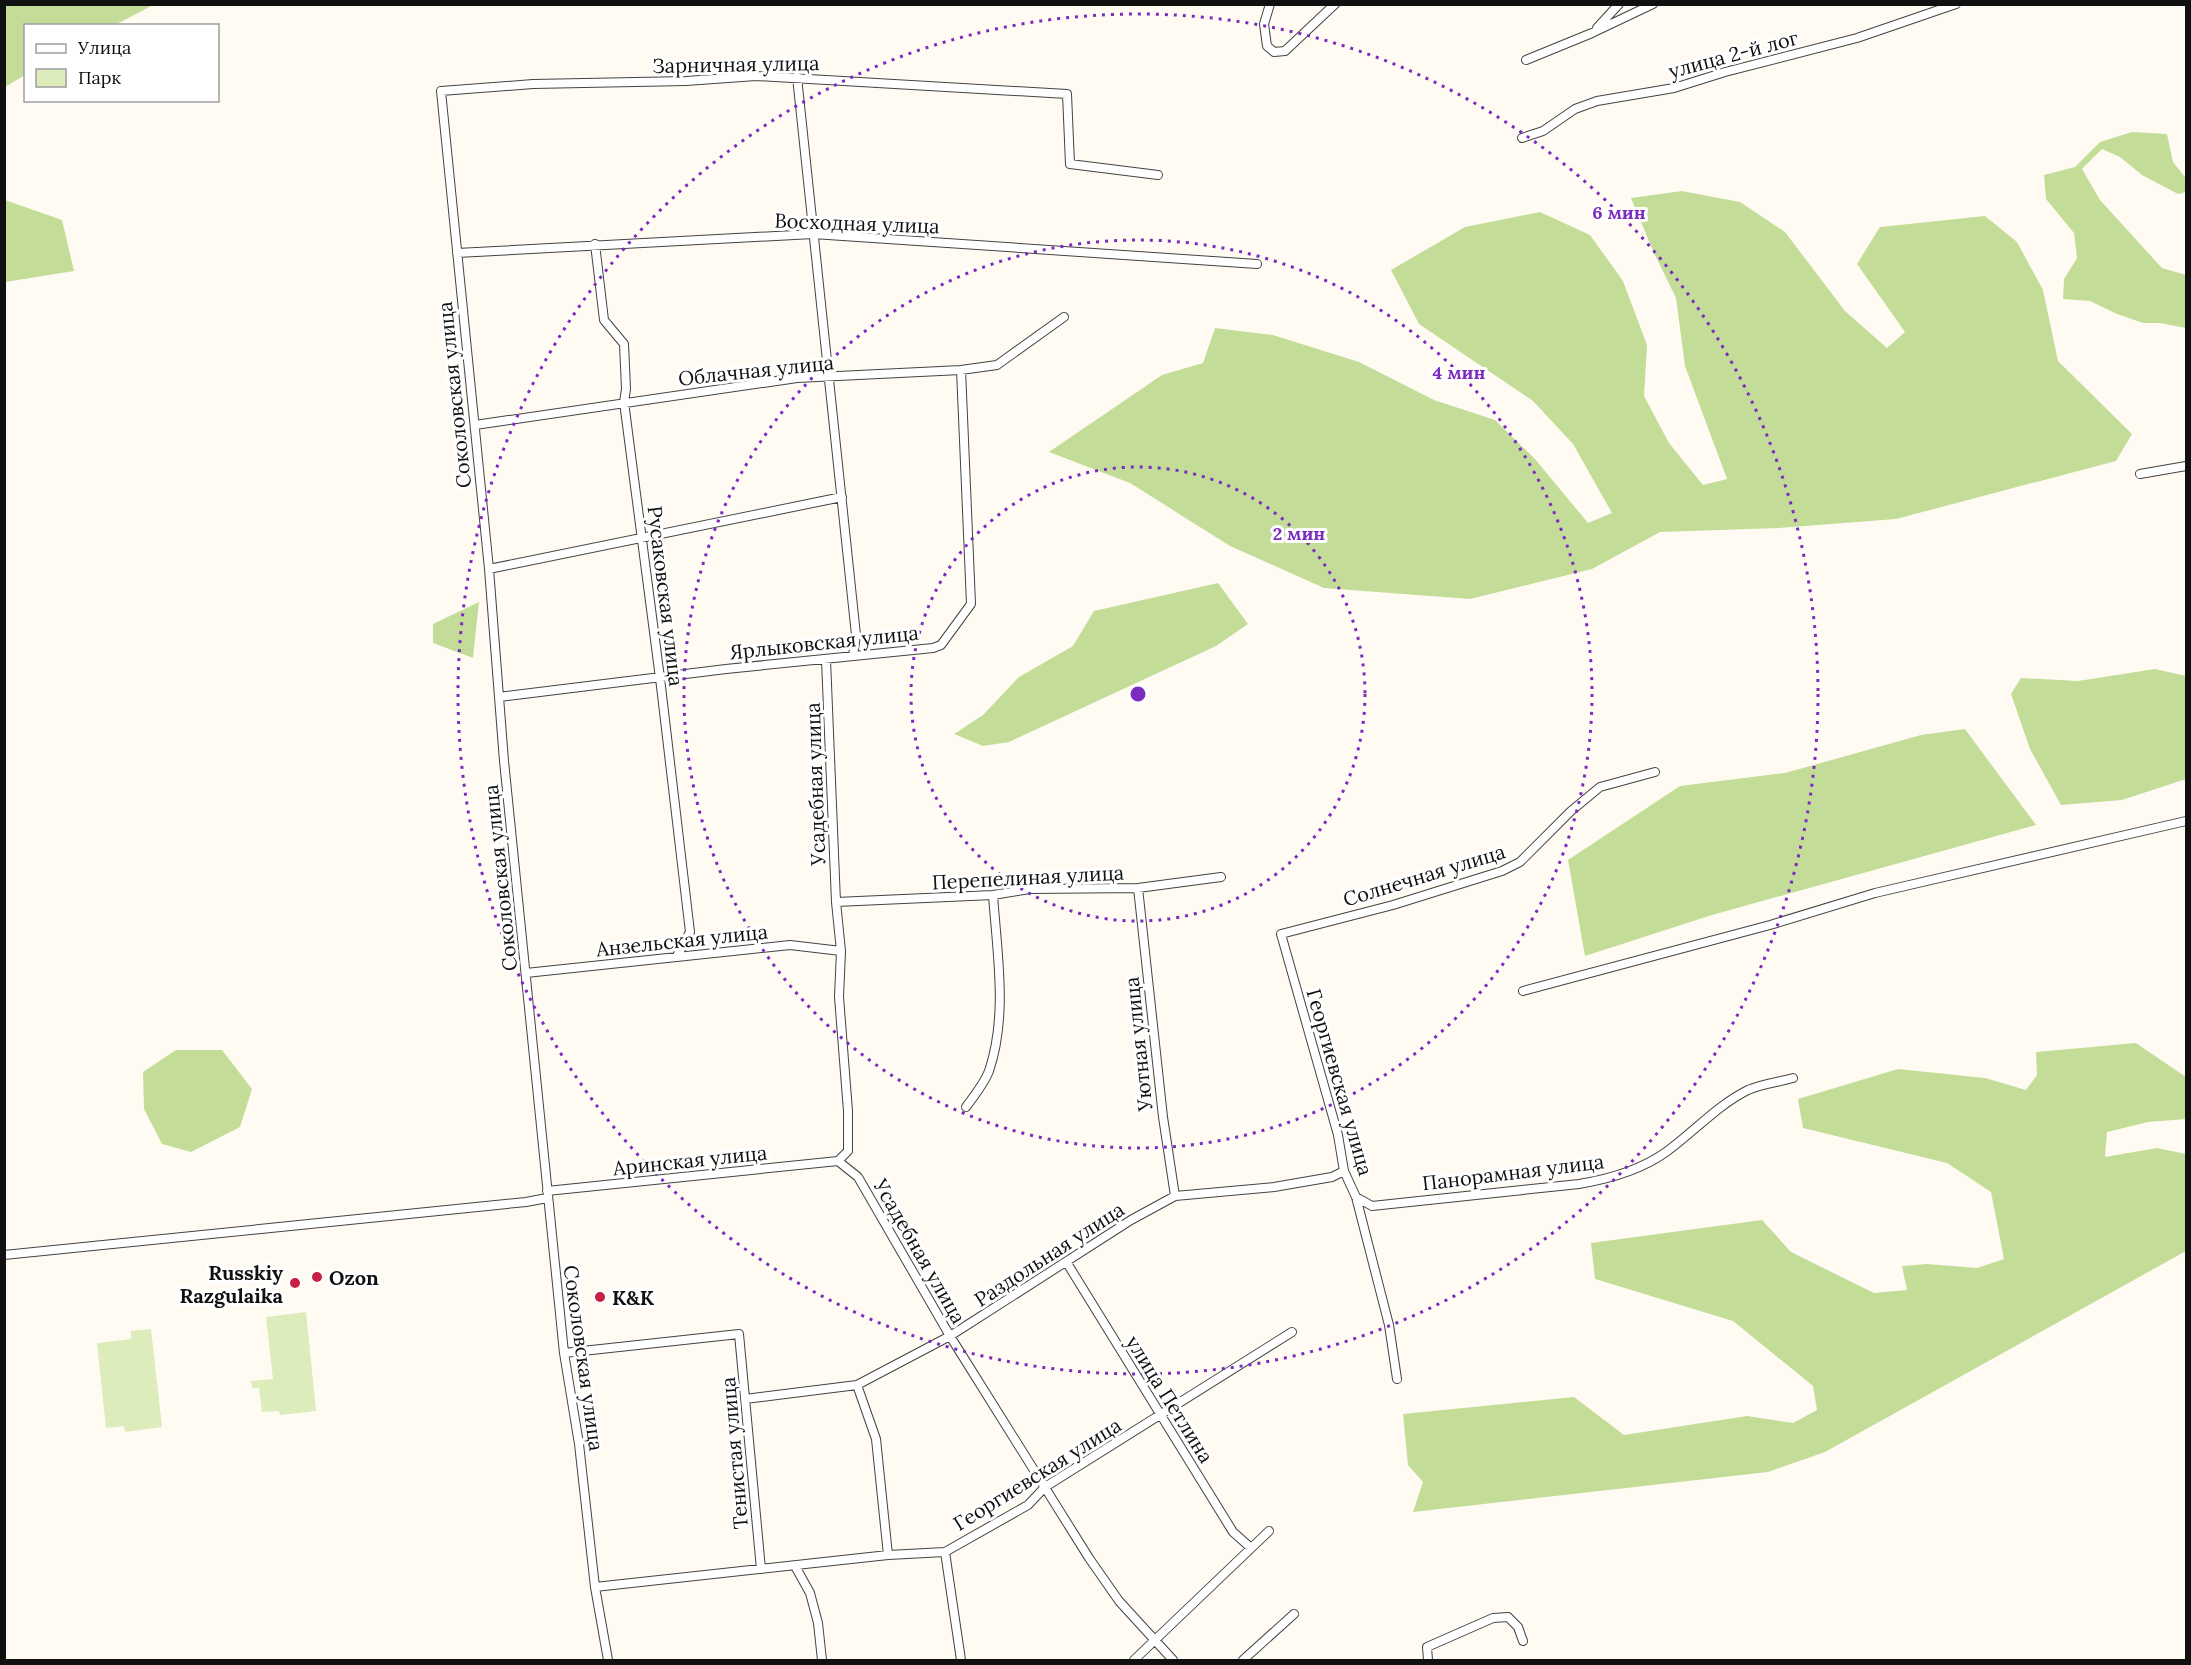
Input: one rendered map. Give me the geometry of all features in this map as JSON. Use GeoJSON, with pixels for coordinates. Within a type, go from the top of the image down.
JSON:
{"type":"FeatureCollection","features":[{"type":"Feature","properties":{"kind":"street"},"geometry":{"type":"LineString","coordinates":[[1270,4],[1264,24],[1267,46],[1274,52],[1285,51],[1335,4]]}},
{"type":"Feature","properties":{"kind":"street"},"geometry":{"type":"LineString","coordinates":[[1592,33],[1619,4]]}},
{"type":"Feature","properties":{"kind":"street"},"geometry":{"type":"LineString","coordinates":[[1526,60],[1592,33],[1653,4]]}},
{"type":"Feature","properties":{"kind":"street","name":"улица 2-й лог"},"geometry":{"type":"LineString","coordinates":[[1522,138],[1543,131],[1575,110],[1597,101],[1674,88],[1725,72],[1857,38],[1956,4]]}},
{"type":"Feature","properties":{"kind":"street","name":"Зарничная улица"},"geometry":{"type":"LineString","coordinates":[[441,91],[533,84],[686,81],[756,76],[1067,94],[1070,164],[1158,175]]}},
{"type":"Feature","properties":{"kind":"street"},"geometry":{"type":"LineString","coordinates":[[797,77],[856,635],[853,656]]}},
{"type":"Feature","properties":{"kind":"street","name":"Соколовская улица"},"geometry":{"type":"LineString","coordinates":[[441,91],[489,569],[504,761],[547,1194],[564,1353],[579,1444],[595,1587],[608,1660]]}},
{"type":"Feature","properties":{"kind":"street","name":"Восходная улица"},"geometry":{"type":"LineString","coordinates":[[457,253],[813,234],[1257,264]]}},
{"type":"Feature","properties":{"kind":"street","name":"Русаковская улица"},"geometry":{"type":"LineString","coordinates":[[595,244],[604,320],[624,344],[626,389],[624,402],[643,537],[690,932],[677,957]]}},
{"type":"Feature","properties":{"kind":"street","name":"Облачная улица"},"geometry":{"type":"LineString","coordinates":[[474,425],[797,378],[961,370],[997,365],[1064,317]]}},
{"type":"Feature","properties":{"kind":"street","name":"Ярлыковская улица"},"geometry":{"type":"LineString","coordinates":[[499,698],[726,669],[933,648],[941,645],[971,604],[961,370]]}},
{"type":"Feature","properties":{"kind":"street"},"geometry":{"type":"LineString","coordinates":[[2140,474],[2187,466]]}},
{"type":"Feature","properties":{"kind":"street"},"geometry":{"type":"LineString","coordinates":[[489,569],[842,497]]}},
{"type":"Feature","properties":{"kind":"street","name":"Усадебная улица"},"geometry":{"type":"LineString","coordinates":[[826,660],[836,903],[841,951],[839,996],[848,1111],[848,1151],[838,1161],[858,1177],[950,1336],[1119,1601],[1173,1660]]}},
{"type":"Feature","properties":{"kind":"street","name":"Солнечная улица"},"geometry":{"type":"LineString","coordinates":[[1281,934],[1502,871],[1520,862],[1571,811],[1600,787],[1655,772]]}},
{"type":"Feature","properties":{"kind":"street"},"geometry":{"type":"LineString","coordinates":[[1524,991],[1770,925],[1875,892],[2187,821]]}},
{"type":"Feature","properties":{"kind":"street","name":"Перепелиная улица"},"geometry":{"type":"LineString","coordinates":[[836,903],[993,895],[1030,890],[1138,888],[1221,878]]}},
{"type":"Feature","properties":{"kind":"street","name":"Уютная улица"},"geometry":{"type":"LineString","coordinates":[[1138,888],[1163,1117],[1175,1196]]}},
{"type":"Feature","properties":{"kind":"street"},"geometry":{"type":"LineString","coordinates":[[966,1107],[988,1072],[999,1020],[993,895]]}},
{"type":"Feature","properties":{"kind":"street","name":"Георгиевская улица"},"geometry":{"type":"LineString","coordinates":[[1281,934],[1338,1135],[1344,1171],[1356,1197],[1389,1325],[1397,1379]]}},
{"type":"Feature","properties":{"kind":"street","name":"Анзельская улица"},"geometry":{"type":"LineString","coordinates":[[526,973],[790,945],[841,951]]}},
{"type":"Feature","properties":{"kind":"street","name":"Панорамная улица"},"geometry":{"type":"LineString","coordinates":[[1356,1197],[1372,1206],[1579,1184],[1606,1179],[1632,1170],[1666,1152],[1709,1115],[1749,1090],[1793,1078]]}},
{"type":"Feature","properties":{"kind":"street","name":"Аринская улица"},"geometry":{"type":"LineString","coordinates":[[4,1255],[526,1202],[547,1194],[838,1161]]}},
{"type":"Feature","properties":{"kind":"street","name":"Раздольная улица"},"geometry":{"type":"LineString","coordinates":[[746,1399],[857,1385],[950,1336],[1131,1220],[1175,1196],[1274,1187],[1332,1177],[1344,1171]]}},
{"type":"Feature","properties":{"kind":"street","name":"улица Петлина"},"geometry":{"type":"LineString","coordinates":[[1067,1263],[1233,1532],[1251,1548]]}},
{"type":"Feature","properties":{"kind":"street","name":"Георгиевская улица"},"geometry":{"type":"LineString","coordinates":[[595,1587],[888,1555],[945,1552],[1028,1505],[1045,1487],[1292,1332]]}},
{"type":"Feature","properties":{"kind":"street","name":"Тенистая улица"},"geometry":{"type":"LineString","coordinates":[[564,1353],[739,1334],[761,1569]]}},
{"type":"Feature","properties":{"kind":"street"},"geometry":{"type":"LineString","coordinates":[[857,1385],[876,1439],[888,1555]]}},
{"type":"Feature","properties":{"kind":"street"},"geometry":{"type":"LineString","coordinates":[[1134,1660],[1269,1532]]}},
{"type":"Feature","properties":{"kind":"street"},"geometry":{"type":"LineString","coordinates":[[945,1552],[961,1660]]}},
{"type":"Feature","properties":{"kind":"street"},"geometry":{"type":"LineString","coordinates":[[795,1566],[810,1593],[818,1623],[822,1660]]}},
{"type":"Feature","properties":{"kind":"street"},"geometry":{"type":"LineString","coordinates":[[1243,1660],[1294,1614]]}},
{"type":"Feature","properties":{"kind":"street"},"geometry":{"type":"LineString","coordinates":[[1428,1660],[1427,1647],[1493,1618],[1508,1617],[1518,1628],[1523,1641]]}},
{"type":"Feature","properties":{"kind":"green space"},"geometry":{"type":"Polygon","coordinates":[[[5,4],[153,5],[117,24],[24,24],[24,76],[5,87],[5,4]]]}},
{"type":"Feature","properties":{"kind":"green space"},"geometry":{"type":"Polygon","coordinates":[[[2132,132],[2167,134],[2173,162],[2185,177],[2186,192],[2178,194],[2142,175],[2120,157],[2102,149],[2082,169],[2100,200],[2162,268],[2186,275],[2186,328],[2160,323],[2143,323],[2090,301],[2063,299],[2064,279],[2077,258],[2074,233],[2046,199],[2044,175],[2075,167],[2100,142],[2132,132]]]}},
{"type":"Feature","properties":{"kind":"green space"},"geometry":{"type":"Polygon","coordinates":[[[1682,191],[1740,202],[1785,232],[1845,311],[1887,348],[1905,332],[1857,264],[1880,227],[1985,216],[2017,242],[2043,290],[2058,361],[2132,434],[2116,461],[1896,519],[1779,528],[1660,532],[1592,569],[1470,599],[1324,588],[1230,546],[1130,483],[1049,452],[1162,375],[1203,363],[1215,328],[1273,335],[1359,362],[1434,400],[1495,420],[1535,459],[1588,523],[1612,513],[1573,444],[1533,401],[1419,324],[1391,270],[1465,227],[1540,212],[1590,235],[1623,281],[1647,345],[1644,396],[1669,443],[1703,485],[1727,479],[1685,366],[1676,298],[1631,198],[1682,191]]]}},
{"type":"Feature","properties":{"kind":"green space"},"geometry":{"type":"Polygon","coordinates":[[[5,200],[62,220],[74,271],[5,282],[5,200]]]}},
{"type":"Feature","properties":{"kind":"green space"},"geometry":{"type":"Polygon","coordinates":[[[1218,583],[1248,624],[1216,646],[1009,742],[983,746],[954,734],[983,715],[1019,677],[1073,646],[1094,611],[1218,583]]]}},
{"type":"Feature","properties":{"kind":"green space"},"geometry":{"type":"Polygon","coordinates":[[[479,602],[473,658],[433,643],[433,624],[479,602]]]}},
{"type":"Feature","properties":{"kind":"green space"},"geometry":{"type":"Polygon","coordinates":[[[2155,669],[2186,676],[2186,779],[2122,800],[2061,805],[2030,749],[2011,694],[2021,678],[2078,681],[2155,669]]]}},
{"type":"Feature","properties":{"kind":"green space"},"geometry":{"type":"Polygon","coordinates":[[[1965,729],[2036,825],[1712,915],[1585,956],[1568,860],[1680,786],[1785,773],[1921,735],[1965,729]]]}},
{"type":"Feature","properties":{"kind":"green space"},"geometry":{"type":"Polygon","coordinates":[[[2136,1043],[2186,1077],[2186,1119],[2148,1122],[2107,1132],[2105,1157],[2157,1148],[2186,1154],[2186,1251],[1825,1452],[1768,1472],[1413,1512],[1423,1482],[1408,1465],[1403,1414],[1574,1397],[1624,1435],[1747,1416],[1793,1423],[1817,1410],[1813,1386],[1733,1321],[1595,1279],[1591,1243],[1762,1220],[1791,1252],[1874,1293],[1907,1290],[1902,1266],[1927,1264],[1977,1268],[2004,1259],[1991,1192],[1947,1163],[1803,1128],[1798,1099],[1898,1069],[1985,1078],[2026,1090],[2037,1075],[2036,1052],[2136,1043]]]}},
{"type":"Feature","properties":{"kind":"green space"},"geometry":{"type":"Polygon","coordinates":[[[176,1050],[222,1050],[252,1089],[240,1127],[191,1152],[162,1144],[144,1109],[143,1072],[176,1050]]]}},
{"type":"Feature","properties":{"kind":"green space"},"geometry":{"type":"Polygon","coordinates":[[[306,1312],[316,1411],[280,1415],[279,1411],[262,1412],[259,1388],[252,1388],[251,1381],[273,1379],[266,1317],[306,1312]]]}},
{"type":"Feature","properties":{"kind":"green space"},"geometry":{"type":"Polygon","coordinates":[[[151,1329],[162,1427],[125,1432],[124,1426],[106,1428],[97,1343],[131,1339],[131,1331],[151,1329]]]}},
{"type":"Feature","properties":{"kind":"place","name":"Ozon"},"geometry":{"type":"Point","coordinates":[317,1277]}},
{"type":"Feature","properties":{"kind":"place","name":"Russkiy Razgulaika"},"geometry":{"type":"Point","coordinates":[295,1283]}},
{"type":"Feature","properties":{"kind":"place","name":"K&K"},"geometry":{"type":"Point","coordinates":[600,1297]}}]}
